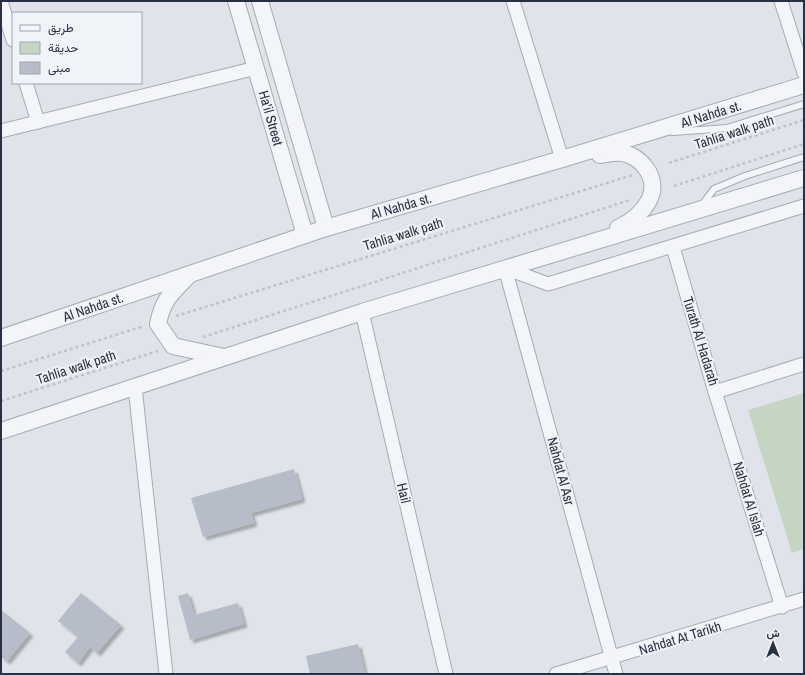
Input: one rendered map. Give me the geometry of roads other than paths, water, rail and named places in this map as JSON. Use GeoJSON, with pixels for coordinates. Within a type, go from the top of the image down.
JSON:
{"type":"FeatureCollection","features":[{"type":"Feature","properties":{"kind":"street"},"geometry":{"type":"LineString","coordinates":[[1,1],[12,37]]}},
{"type":"Feature","properties":{"kind":"street","name":"Ha'il Street"},"geometry":{"type":"LineString","coordinates":[[236,1],[305,235]]}},
{"type":"Feature","properties":{"kind":"street","name":"Ha'il Street"},"geometry":{"type":"LineString","coordinates":[[260,1],[326,228]]}},
{"type":"Feature","properties":{"kind":"street"},"geometry":{"type":"LineString","coordinates":[[513,1],[562,159],[621,153],[634,157],[643,164],[651,174],[654,192],[647,206],[630,222],[588,242]]}},
{"type":"Feature","properties":{"kind":"street"},"geometry":{"type":"LineString","coordinates":[[781,1],[804,73]]}},
{"type":"Feature","properties":{"kind":"street"},"geometry":{"type":"LineString","coordinates":[[1,131],[256,68]]}},
{"type":"Feature","properties":{"kind":"street"},"geometry":{"type":"LineString","coordinates":[[26,84],[38,122]]}},
{"type":"Feature","properties":{"kind":"street","name":"Al Nahda st."},"geometry":{"type":"LineString","coordinates":[[1,338],[326,228],[562,159],[804,85]]}},
{"type":"Feature","properties":{"kind":"street"},"geometry":{"type":"LineString","coordinates":[[1,431],[362,312],[588,242],[804,178]]}},
{"type":"Feature","properties":{"kind":"street"},"geometry":{"type":"LineString","coordinates":[[505,268],[548,284],[804,206]]}},
{"type":"Feature","properties":{"kind":"street","name":"Turath Al Hadarah"},"geometry":{"type":"LineString","coordinates":[[673,247],[715,392],[804,364]]}},
{"type":"Feature","properties":{"kind":"street","name":"Nahdat Al Asr"},"geometry":{"type":"LineString","coordinates":[[505,268],[616,674]]}},
{"type":"Feature","properties":{"kind":"street"},"geometry":{"type":"LineString","coordinates":[[190,274],[171,294],[161,308],[158,324],[173,346],[225,357]]}},
{"type":"Feature","properties":{"kind":"street","name":"Hail"},"geometry":{"type":"LineString","coordinates":[[362,312],[446,674]]}},
{"type":"Feature","properties":{"kind":"street"},"geometry":{"type":"LineString","coordinates":[[135,387],[166,674]]}},
{"type":"Feature","properties":{"kind":"street","name":"Nahdat Al Islah"},"geometry":{"type":"LineString","coordinates":[[715,392],[782,607]]}},
{"type":"Feature","properties":{"kind":"street","name":"Nahdat At Tarikh"},"geometry":{"type":"LineString","coordinates":[[556,674],[612,659],[804,600]]}},
{"type":"Feature","properties":{"kind":"lane"},"geometry":{"type":"LineString","coordinates":[[644,134],[727,128],[804,104]]}},
{"type":"Feature","properties":{"kind":"lane"},"geometry":{"type":"LineString","coordinates":[[699,209],[714,189],[745,176],[804,157]]}}]}
